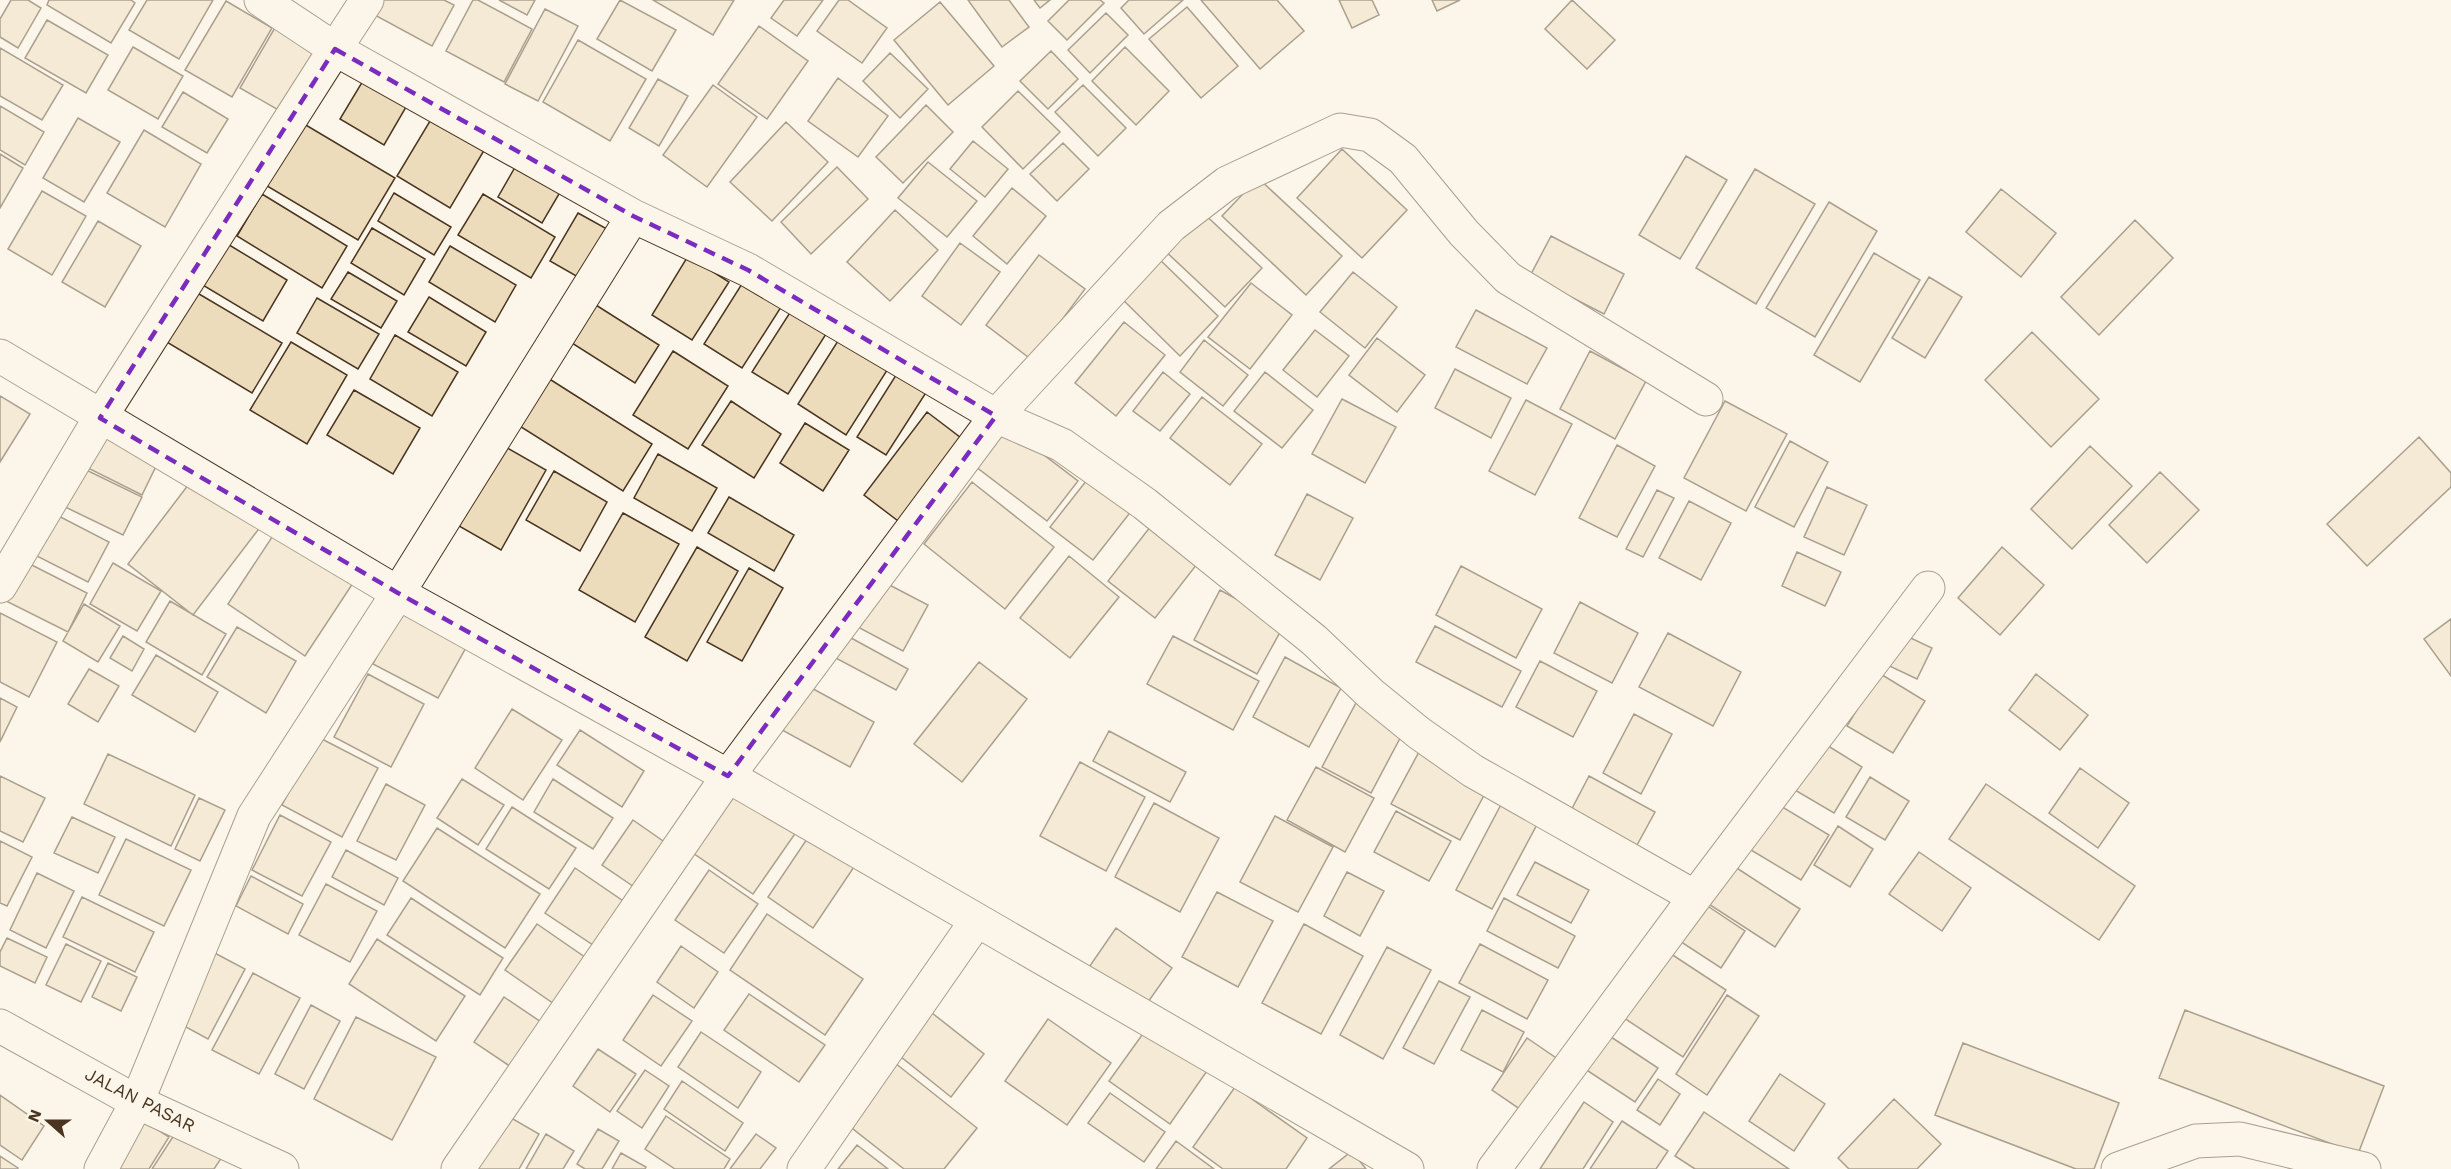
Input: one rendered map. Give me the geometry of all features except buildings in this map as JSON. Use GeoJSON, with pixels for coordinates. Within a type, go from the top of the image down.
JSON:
{"type":"FeatureCollection","features":[{"type":"Feature","properties":{"kind":"street"},"geometry":{"type":"LineString","coordinates":[[261,0],[335,49],[633,216],[748,270],[996,416],[1062,445],[1145,504],[1314,640],[1403,720],[1473,771],[1695,897]]}},
{"type":"Feature","properties":{"kind":"street"},"geometry":{"type":"LineString","coordinates":[[0,586],[100,418],[367,0]]}},
{"type":"Feature","properties":{"kind":"street"},"geometry":{"type":"LineString","coordinates":[[458,1169],[729,776],[996,416],[1171,226],[1227,183],[1340,130],[1370,135],[1403,159],[1464,233],[1508,278],[1706,399]]}},
{"type":"Feature","properties":{"kind":"street"},"geometry":{"type":"LineString","coordinates":[[100,1169],[137,1102],[254,816],[398,593],[633,216]]}},
{"type":"Feature","properties":{"kind":"street"},"geometry":{"type":"LineString","coordinates":[[0,356],[100,418],[398,593],[729,776],[1407,1169]]}},
{"type":"Feature","properties":{"kind":"street"},"geometry":{"type":"LineString","coordinates":[[1494,1169],[1928,588]]}},
{"type":"Feature","properties":{"kind":"street"},"geometry":{"type":"LineString","coordinates":[[804,1169],[977,920]]}},
{"type":"Feature","properties":{"kind":"street","name":"JALAN PASAR"},"geometry":{"type":"LineString","coordinates":[[0,1026],[137,1102],[282,1169]]}},
{"type":"Feature","properties":{"kind":"street"},"geometry":{"type":"LineString","coordinates":[[2118,1169],[2196,1142],[2240,1139],[2364,1169]]}},
{"type":"Feature","properties":{"kind":"highlighted area"},"geometry":{"type":"Polygon","coordinates":[[[335,49],[633,216],[748,270],[996,416],[728,776],[398,593],[100,418],[335,49]]]}}]}
